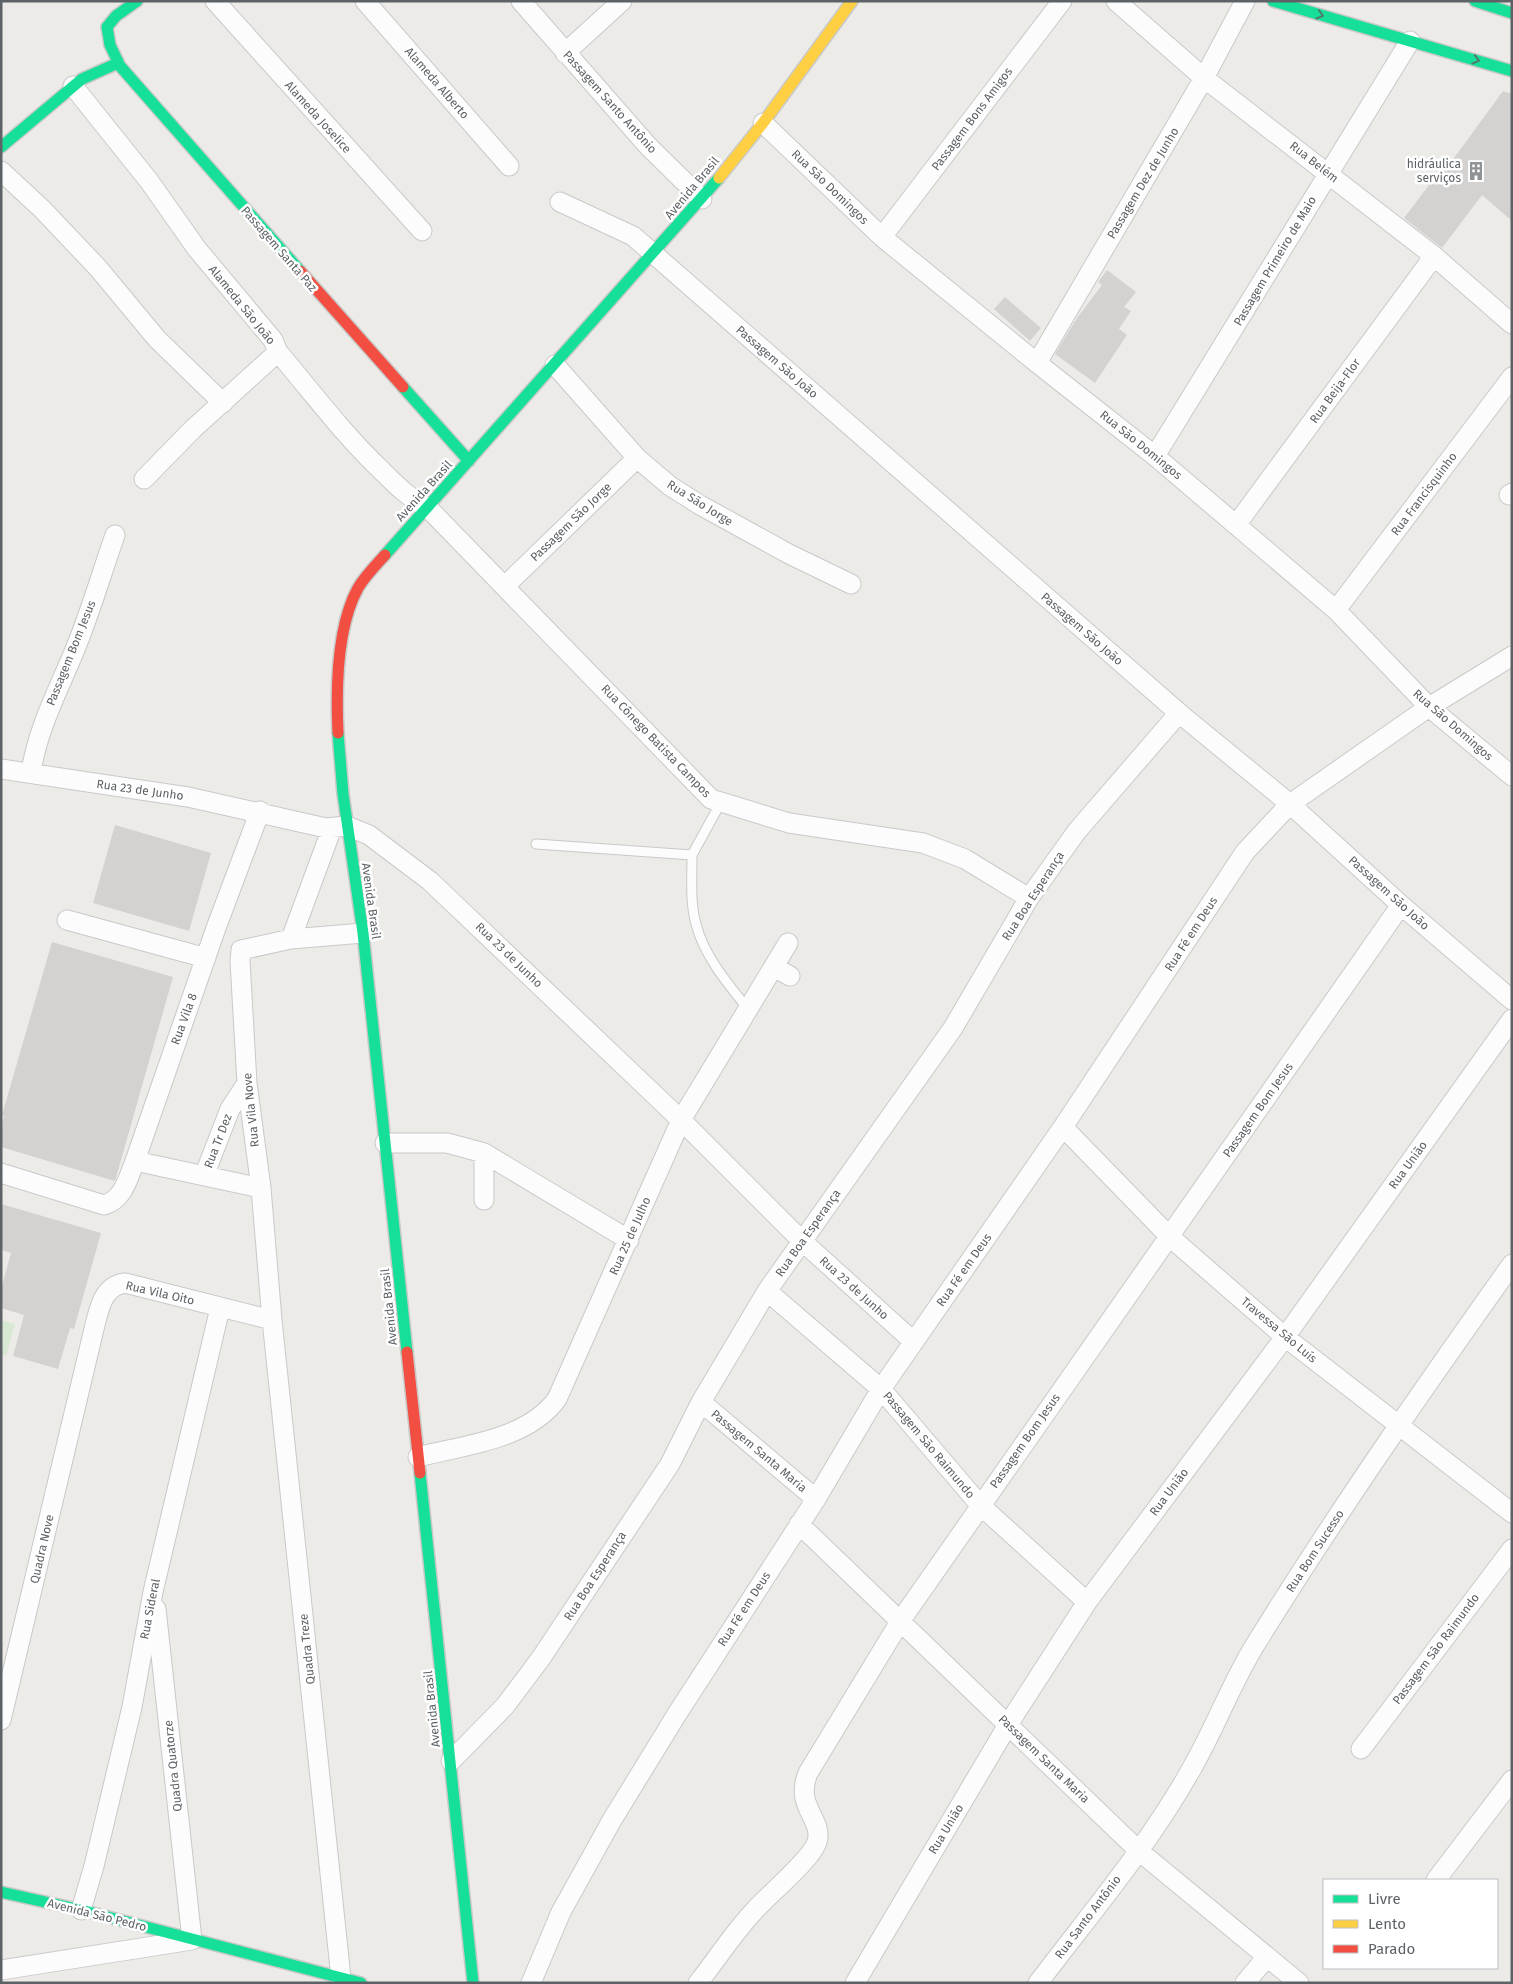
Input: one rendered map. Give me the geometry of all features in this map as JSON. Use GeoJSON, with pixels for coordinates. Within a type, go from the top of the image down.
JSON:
{"type":"FeatureCollection","features":[{"type":"Feature","properties":{"kind":"main road","name":"Passagem Santa Paz"},"geometry":{"type":"LineString","coordinates":[[137,1],[114,19],[107,27],[106,34],[118,63],[127,76],[469,461]]}},
{"type":"Feature","properties":{"kind":"main road","name":"Avenida Brasil"},"geometry":{"type":"LineString","coordinates":[[473,1983],[363,933],[339,827],[337,690],[344,636],[350,607],[358,588],[377,564],[702,199],[763,123],[852,1]]}},
{"type":"Feature","properties":{"kind":"main road"},"geometry":{"type":"LineString","coordinates":[[1273,1],[1512,71]]}},
{"type":"Feature","properties":{"kind":"main road"},"geometry":{"type":"LineString","coordinates":[[1474,1],[1512,13]]}},
{"type":"Feature","properties":{"kind":"main road"},"geometry":{"type":"LineString","coordinates":[[1,147],[91,73],[118,63]]}},
{"type":"Feature","properties":{"kind":"main road","name":"Avenida São Pedro"},"geometry":{"type":"LineString","coordinates":[[1,1892],[81,1910],[361,1983]]}},
{"type":"Feature","properties":{"kind":"street","name":"Alameda Joselice"},"geometry":{"type":"LineString","coordinates":[[215,1],[422,231]]}},
{"type":"Feature","properties":{"kind":"street","name":"Alameda Alberto"},"geometry":{"type":"LineString","coordinates":[[365,1],[508,166]]}},
{"type":"Feature","properties":{"kind":"street","name":"Passagem Santo Antônio"},"geometry":{"type":"LineString","coordinates":[[521,1],[648,146],[702,199]]}},
{"type":"Feature","properties":{"kind":"street"},"geometry":{"type":"LineString","coordinates":[[565,53],[622,1]]}},
{"type":"Feature","properties":{"kind":"street","name":"Passagem Bons Amigos"},"geometry":{"type":"LineString","coordinates":[[882,237],[1062,1]]}},
{"type":"Feature","properties":{"kind":"street","name":"Rua Belém"},"geometry":{"type":"LineString","coordinates":[[1116,1],[1204,78],[1434,256],[1512,324]]}},
{"type":"Feature","properties":{"kind":"street","name":"Passagem Dez de Junho"},"geometry":{"type":"LineString","coordinates":[[1037,363],[1204,78],[1245,1]]}},
{"type":"Feature","properties":{"kind":"street","name":"Passagem Primeiro de Maio"},"geometry":{"type":"LineString","coordinates":[[1156,456],[1410,41]]}},
{"type":"Feature","properties":{"kind":"street","name":"Alameda São João"},"geometry":{"type":"LineString","coordinates":[[73,86],[149,181],[197,249],[273,340],[278,352],[341,430],[394,483],[416,502],[428,507]]}},
{"type":"Feature","properties":{"kind":"street","name":"Rua São Domingos"},"geometry":{"type":"LineString","coordinates":[[763,123],[882,237],[1037,363],[1156,456],[1336,610],[1429,707],[1512,776]]}},
{"type":"Feature","properties":{"kind":"street"},"geometry":{"type":"LineString","coordinates":[[1,171],[42,209],[98,268],[162,344],[223,402]]}},
{"type":"Feature","properties":{"kind":"street","name":"Passagem São João"},"geometry":{"type":"LineString","coordinates":[[560,202],[633,236],[1179,713],[1290,804],[1401,906],[1512,1000]]}},
{"type":"Feature","properties":{"kind":"street","name":"Rua Beija-Flor"},"geometry":{"type":"LineString","coordinates":[[1236,525],[1434,256]]}},
{"type":"Feature","properties":{"kind":"street"},"geometry":{"type":"LineString","coordinates":[[144,479],[194,428],[278,352]]}},
{"type":"Feature","properties":{"kind":"street","name":"Rua São Jorge"},"geometry":{"type":"LineString","coordinates":[[556,365],[637,458],[670,486],[700,505],[790,554],[851,584]]}},
{"type":"Feature","properties":{"kind":"street","name":"Rua Francisquinho"},"geometry":{"type":"LineString","coordinates":[[1336,610],[1512,378]]}},
{"type":"Feature","properties":{"kind":"street","name":"Passagem São Jorge"},"geometry":{"type":"LineString","coordinates":[[505,586],[637,458]]}},
{"type":"Feature","properties":{"kind":"street","name":"Rua Cônego Batista Campos"},"geometry":{"type":"LineString","coordinates":[[428,507],[711,799],[789,822],[923,843],[965,859],[1029,898]]}},
{"type":"Feature","properties":{"kind":"street","name":"Passagem Bom Jesus"},"geometry":{"type":"LineString","coordinates":[[31,772],[35,745],[76,648],[115,535]]}},
{"type":"Feature","properties":{"kind":"street","name":"Rua Fé em Deus"},"geometry":{"type":"LineString","coordinates":[[531,1983],[561,1912],[612,1820],[816,1499],[881,1389],[1063,1126],[1245,852],[1290,804],[1429,707],[1512,656]]}},
{"type":"Feature","properties":{"kind":"street","name":"Rua Boa Esperança"},"geometry":{"type":"LineString","coordinates":[[451,1761],[505,1706],[541,1658],[670,1464],[701,1402],[767,1291],[953,1028],[1029,898],[1077,831],[1179,713]]}},
{"type":"Feature","properties":{"kind":"street","name":"Rua 23 de Junho"},"geometry":{"type":"LineString","coordinates":[[1,769],[188,796],[339,827],[369,835],[430,881],[681,1120],[802,1241],[914,1342]]}},
{"type":"Feature","properties":{"kind":"street","name":"Rua Vila 8"},"geometry":{"type":"LineString","coordinates":[[1,1173],[104,1205],[114,1202],[121,1195],[135,1161],[260,811]]}},
{"type":"Feature","properties":{"kind":"street"},"geometry":{"type":"LineString","coordinates":[[291,939],[339,827]]}},
{"type":"Feature","properties":{"kind":"street","name":"Passagem Bom Jesus"},"geometry":{"type":"LineString","coordinates":[[698,1983],[754,1911],[810,1854],[817,1842],[817,1831],[804,1802],[802,1786],[808,1773],[901,1620],[1401,906]]}},
{"type":"Feature","properties":{"kind":"street"},"geometry":{"type":"LineString","coordinates":[[67,920],[209,950],[241,950],[291,939],[363,933]]}},
{"type":"Feature","properties":{"kind":"street","name":"Rua 25 de Julho"},"geometry":{"type":"LineString","coordinates":[[418,1457],[510,1432],[539,1418],[549,1410],[557,1399],[681,1120],[788,944]]}},
{"type":"Feature","properties":{"kind":"street","name":"Rua Vila Nove"},"geometry":{"type":"LineString","coordinates":[[241,950],[240,975],[247,1083],[261,1188],[272,1320]]}},
{"type":"Feature","properties":{"kind":"street"},"geometry":{"type":"LineString","coordinates":[[774,967],[790,976]]}},
{"type":"Feature","properties":{"kind":"street","name":"Rua União"},"geometry":{"type":"LineString","coordinates":[[855,1983],[1009,1723],[1087,1602],[1285,1337],[1512,1019]]}},
{"type":"Feature","properties":{"kind":"street","name":"Rua Tr Dez"},"geometry":{"type":"LineString","coordinates":[[247,1083],[230,1109],[204,1176],[261,1188]]}},
{"type":"Feature","properties":{"kind":"street","name":"Travessa São Luís"},"geometry":{"type":"LineString","coordinates":[[1063,1126],[1170,1237],[1285,1337],[1512,1513]]}},
{"type":"Feature","properties":{"kind":"street"},"geometry":{"type":"LineString","coordinates":[[385,1143],[447,1143],[484,1153],[629,1240]]}},
{"type":"Feature","properties":{"kind":"street"},"geometry":{"type":"LineString","coordinates":[[484,1153],[484,1200]]}},
{"type":"Feature","properties":{"kind":"street"},"geometry":{"type":"LineString","coordinates":[[135,1161],[204,1176]]}},
{"type":"Feature","properties":{"kind":"street","name":"Rua Bom Sucesso"},"geometry":{"type":"LineString","coordinates":[[1139,1851],[1192,1768],[1244,1663],[1397,1425],[1512,1264]]}},
{"type":"Feature","properties":{"kind":"street","name":"Rua Vila Oito"},"geometry":{"type":"LineString","coordinates":[[83,1377],[102,1301],[112,1287],[118,1284],[125,1283],[272,1320]]}},
{"type":"Feature","properties":{"kind":"street","name":"Passagem São Raimundo"},"geometry":{"type":"LineString","coordinates":[[767,1291],[881,1389],[980,1505],[1087,1602]]}},
{"type":"Feature","properties":{"kind":"street","name":"Rua Sideral"},"geometry":{"type":"LineString","coordinates":[[81,1910],[94,1866],[132,1707],[153,1592],[220,1308]]}},
{"type":"Feature","properties":{"kind":"street","name":"Quadra Treze"},"geometry":{"type":"LineString","coordinates":[[272,1320],[341,1978]]}},
{"type":"Feature","properties":{"kind":"street","name":"Quadra Nove"},"geometry":{"type":"LineString","coordinates":[[1,1720],[83,1377]]}},
{"type":"Feature","properties":{"kind":"street","name":"Passagem Santa Maria"},"geometry":{"type":"LineString","coordinates":[[701,1402],[816,1499]]}},
{"type":"Feature","properties":{"kind":"street","name":"Passagem Santa Maria"},"geometry":{"type":"LineString","coordinates":[[799,1524],[1009,1723],[1139,1851],[1267,1958],[1300,1983]]}},
{"type":"Feature","properties":{"kind":"street","name":"Passagem São Raimundo"},"geometry":{"type":"LineString","coordinates":[[1361,1749],[1512,1549]]}},
{"type":"Feature","properties":{"kind":"street","name":"Quadra Quatorze"},"geometry":{"type":"LineString","coordinates":[[153,1592],[192,1940]]}},
{"type":"Feature","properties":{"kind":"street"},"geometry":{"type":"LineString","coordinates":[[1437,1879],[1512,1780]]}},
{"type":"Feature","properties":{"kind":"street","name":"Rua Santo Antônio"},"geometry":{"type":"LineString","coordinates":[[1038,1983],[1139,1851]]}},
{"type":"Feature","properties":{"kind":"street","name":"Avenida São Pedro"},"geometry":{"type":"LineString","coordinates":[[1,1970],[192,1940]]}},
{"type":"Feature","properties":{"kind":"street"},"geometry":{"type":"LineString","coordinates":[[1244,1983],[1267,1958]]}},
{"type":"Feature","properties":{"kind":"lane"},"geometry":{"type":"LineString","coordinates":[[722,802],[692,855],[692,892],[696,925],[723,978],[748,1009]]}},
{"type":"Feature","properties":{"kind":"lane"},"geometry":{"type":"LineString","coordinates":[[536,844],[692,855]]}},
{"type":"Feature","properties":{"kind":"green space"},"geometry":{"type":"Polygon","coordinates":[[[1,1320],[15,1324],[6,1356],[1,1354],[1,1320]]]}},
{"type":"Feature","properties":{"kind":"building","name":"hidráulica serviços"},"geometry":{"type":"Polygon","coordinates":[[[1503,91],[1512,94],[1512,221],[1482,195],[1442,248],[1404,218],[1442,168],[1446,169],[1503,91]]]}},
{"type":"Feature","properties":{"kind":"building"},"geometry":{"type":"Polygon","coordinates":[[[1107,270],[1136,292],[1124,307],[1131,311],[1119,329],[1127,335],[1095,383],[1055,354],[1077,318],[1102,285],[1098,282],[1107,270]]]}},
{"type":"Feature","properties":{"kind":"building"},"geometry":{"type":"Polygon","coordinates":[[[1005,297],[1041,328],[1030,341],[994,309],[1005,297]]]}},
{"type":"Feature","properties":{"kind":"building"},"geometry":{"type":"Polygon","coordinates":[[[115,825],[211,853],[189,931],[93,903],[115,825]]]}},
{"type":"Feature","properties":{"kind":"building"},"geometry":{"type":"Polygon","coordinates":[[[52,942],[173,977],[115,1181],[1,1147],[1,1127],[4,1116],[2,1115],[52,942]]]}},
{"type":"Feature","properties":{"kind":"building"},"geometry":{"type":"Polygon","coordinates":[[[1,1204],[101,1233],[74,1329],[70,1328],[58,1369],[13,1356],[24,1315],[1,1308],[1,1289],[11,1253],[1,1250],[1,1204]]]}},
{"type":"Feature","properties":{"kind":"traffic: fast"},"geometry":{"type":"LineString","coordinates":[[137,1],[116,16],[107,27],[110,45],[120,66],[300,271]]}},
{"type":"Feature","properties":{"kind":"traffic: fast"},"geometry":{"type":"LineString","coordinates":[[1273,1],[1512,71]]}},
{"type":"Feature","properties":{"kind":"traffic: fast"},"geometry":{"type":"LineString","coordinates":[[1475,1],[1512,13]]}},
{"type":"Feature","properties":{"kind":"traffic: fast"},"geometry":{"type":"LineString","coordinates":[[1,147],[82,79],[118,63]]}},
{"type":"Feature","properties":{"kind":"traffic: fast"},"geometry":{"type":"LineString","coordinates":[[385,555],[719,178]]}},
{"type":"Feature","properties":{"kind":"traffic: fast"},"geometry":{"type":"LineString","coordinates":[[403,387],[469,461]]}},
{"type":"Feature","properties":{"kind":"traffic: fast"},"geometry":{"type":"LineString","coordinates":[[338,733],[343,794],[363,933],[407,1352]]}},
{"type":"Feature","properties":{"kind":"traffic: fast"},"geometry":{"type":"LineString","coordinates":[[420,1473],[473,1983]]}},
{"type":"Feature","properties":{"kind":"traffic: fast"},"geometry":{"type":"LineString","coordinates":[[1,1892],[81,1910],[361,1983]]}},
{"type":"Feature","properties":{"kind":"traffic: slow"},"geometry":{"type":"LineString","coordinates":[[719,178],[763,123],[852,1]]}},
{"type":"Feature","properties":{"kind":"traffic: jam"},"geometry":{"type":"LineString","coordinates":[[300,271],[403,387]]}},
{"type":"Feature","properties":{"kind":"traffic: jam"},"geometry":{"type":"LineString","coordinates":[[338,733],[339,659],[346,621],[358,588],[385,555]]}},
{"type":"Feature","properties":{"kind":"traffic: jam"},"geometry":{"type":"LineString","coordinates":[[407,1352],[420,1473]]}},
{"type":"Feature","properties":{"kind":"place","name":"hidráulica serviços"},"geometry":{"type":"Point","coordinates":[1476,171]}}]}
